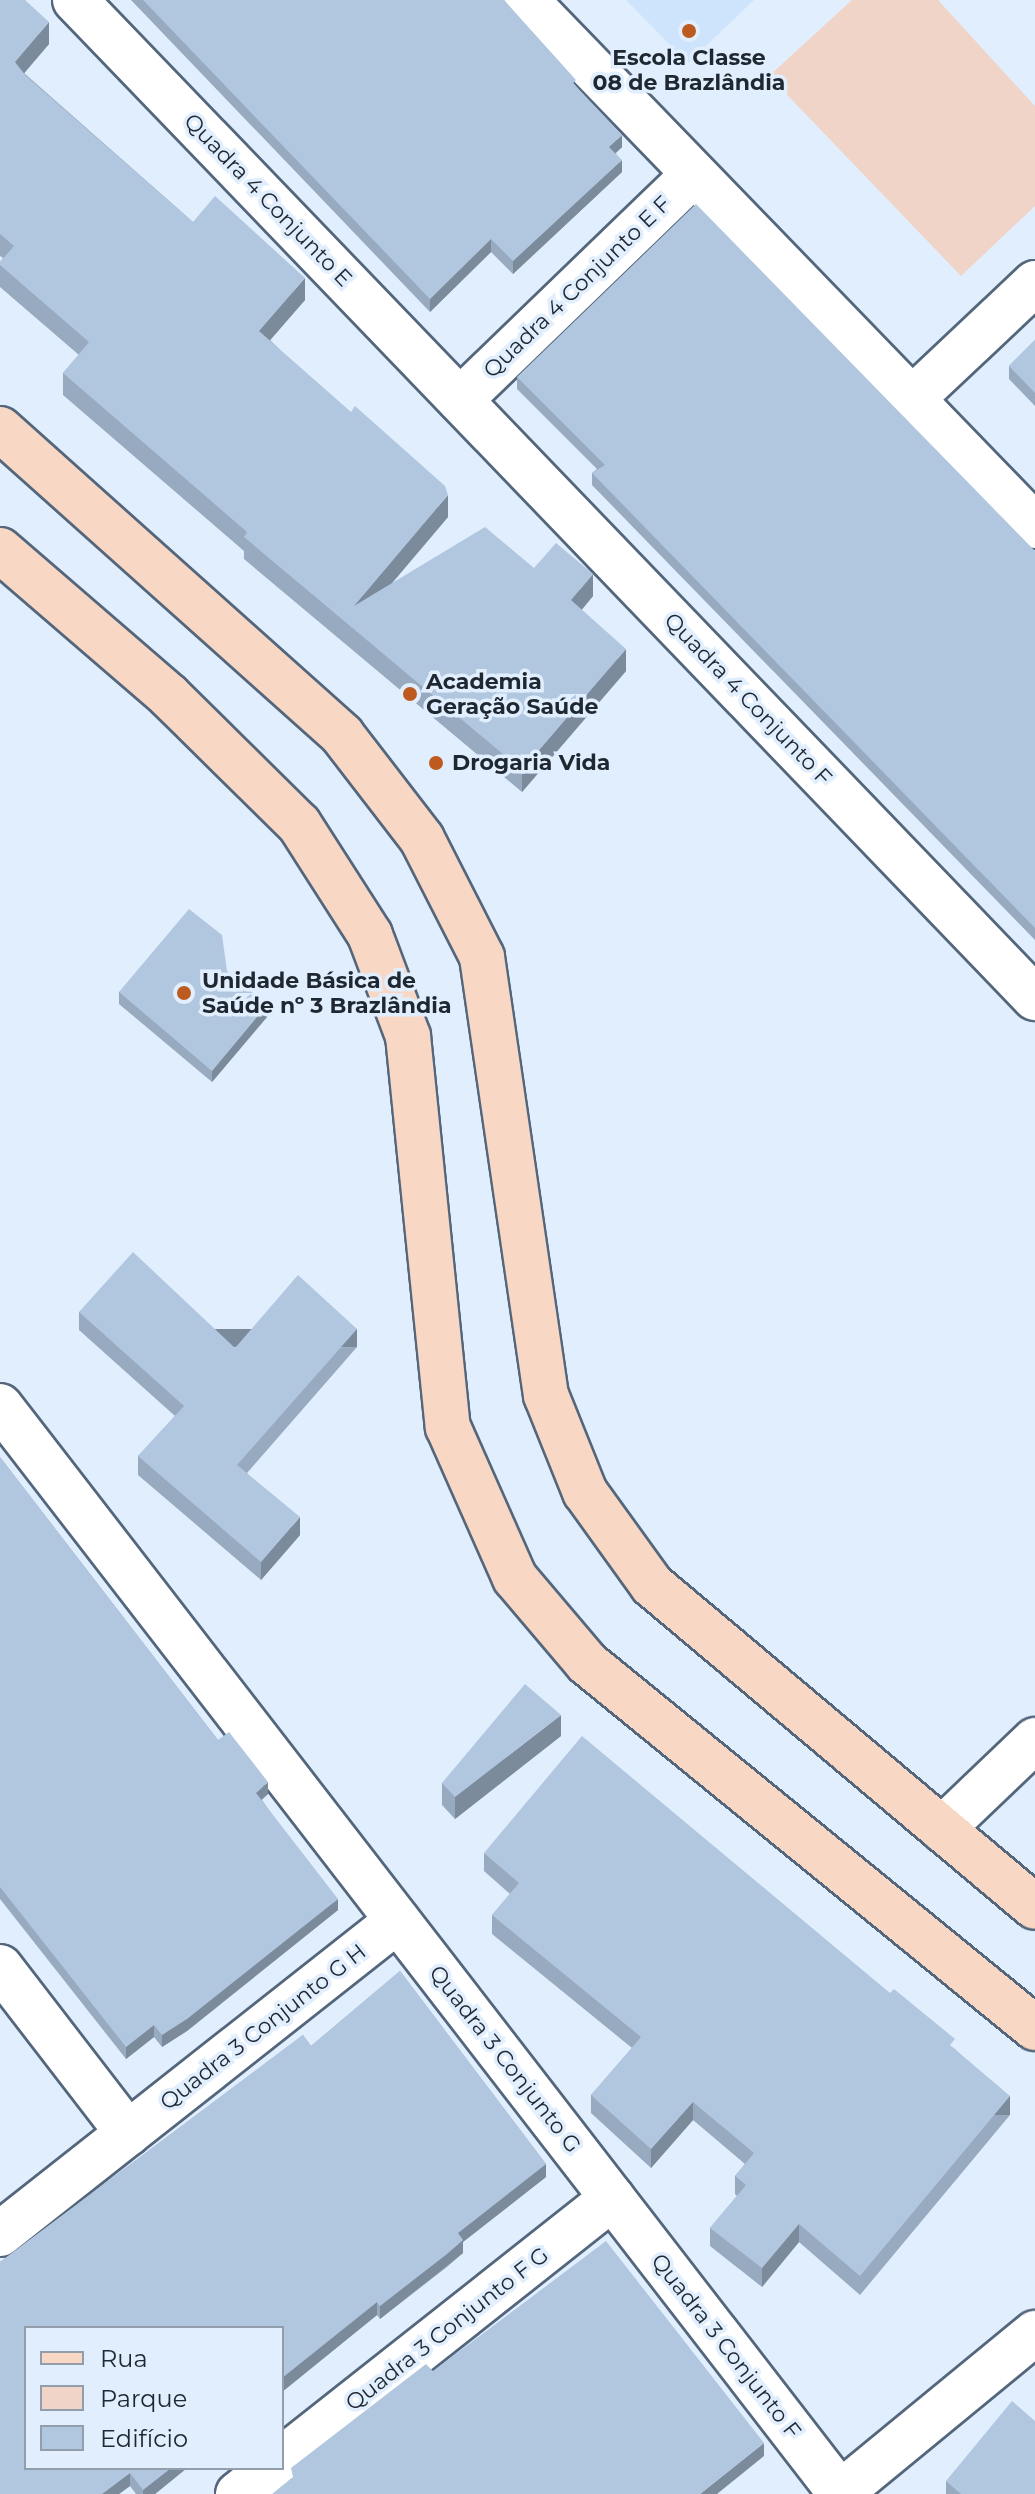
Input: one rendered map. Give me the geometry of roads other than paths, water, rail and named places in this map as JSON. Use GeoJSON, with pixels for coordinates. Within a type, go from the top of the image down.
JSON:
{"type":"FeatureCollection","features":[{"type":"Feature","properties":{"kind":"street","name":"Quadra 4 Conjunto E"},"geometry":{"type":"LineString","coordinates":[[75,0],[460,400]]}},
{"type":"Feature","properties":{"kind":"street"},"geometry":{"type":"LineString","coordinates":[[526,0],[1035,526]]}},
{"type":"Feature","properties":{"kind":"street","name":"Quadra 4 Conjunto E F"},"geometry":{"type":"LineString","coordinates":[[460,400],[694,174]]}},
{"type":"Feature","properties":{"kind":"street"},"geometry":{"type":"LineString","coordinates":[[912,399],[1035,283]]}},
{"type":"Feature","properties":{"kind":"street","name":"Quadra 4 Conjunto F"},"geometry":{"type":"LineString","coordinates":[[460,400],[1035,998]]}},
{"type":"Feature","properties":{"kind":"street"},"geometry":{"type":"LineString","coordinates":[[0,429],[342,735],[422,839],[482,957],[546,1395],[585,1492],[652,1585],[1035,1907]]}},
{"type":"Feature","properties":{"kind":"street"},"geometry":{"type":"LineString","coordinates":[[0,550],[169,696],[299,824],[370,935],[408,1036],[448,1427],[515,1578],[587,1663],[1035,2028]]}},
{"type":"Feature","properties":{"kind":"street","name":"Quadra 3 Conjunto G"},"geometry":{"type":"LineString","coordinates":[[0,1406],[612,2198]]}},
{"type":"Feature","properties":{"kind":"street"},"geometry":{"type":"LineString","coordinates":[[942,1829],[1035,1740]]}},
{"type":"Feature","properties":{"kind":"street","name":"Quadra 3 Conjunto G H"},"geometry":{"type":"LineString","coordinates":[[128,2133],[397,1921]]}},
{"type":"Feature","properties":{"kind":"street"},"geometry":{"type":"LineString","coordinates":[[0,1967],[128,2133],[0,2234]]}},
{"type":"Feature","properties":{"kind":"street","name":"Quadra 3 Conjunto F G"},"geometry":{"type":"LineString","coordinates":[[284,2457],[612,2198]]}},
{"type":"Feature","properties":{"kind":"street","name":"Quadra 3 Conjunto F"},"geometry":{"type":"LineString","coordinates":[[612,2198],[840,2494]]}},
{"type":"Feature","properties":{"kind":"street"},"geometry":{"type":"LineString","coordinates":[[840,2494],[1035,2333]]}},
{"type":"Feature","properties":{"kind":"street"},"geometry":{"type":"LineString","coordinates":[[238,2494],[268,2470]]}},
{"type":"Feature","properties":{"kind":"place","name":"Escola Classe 08 de Brazlândia"},"geometry":{"type":"Point","coordinates":[689,31]}},
{"type":"Feature","properties":{"kind":"place","name":"Academia Geração Saúde"},"geometry":{"type":"Point","coordinates":[410,694]}},
{"type":"Feature","properties":{"kind":"place","name":"Drogaria Vida"},"geometry":{"type":"Point","coordinates":[436,763]}},
{"type":"Feature","properties":{"kind":"place","name":"Unidade Básica de Saúde nº 3 Brazlândia"},"geometry":{"type":"Point","coordinates":[184,993]}}]}
